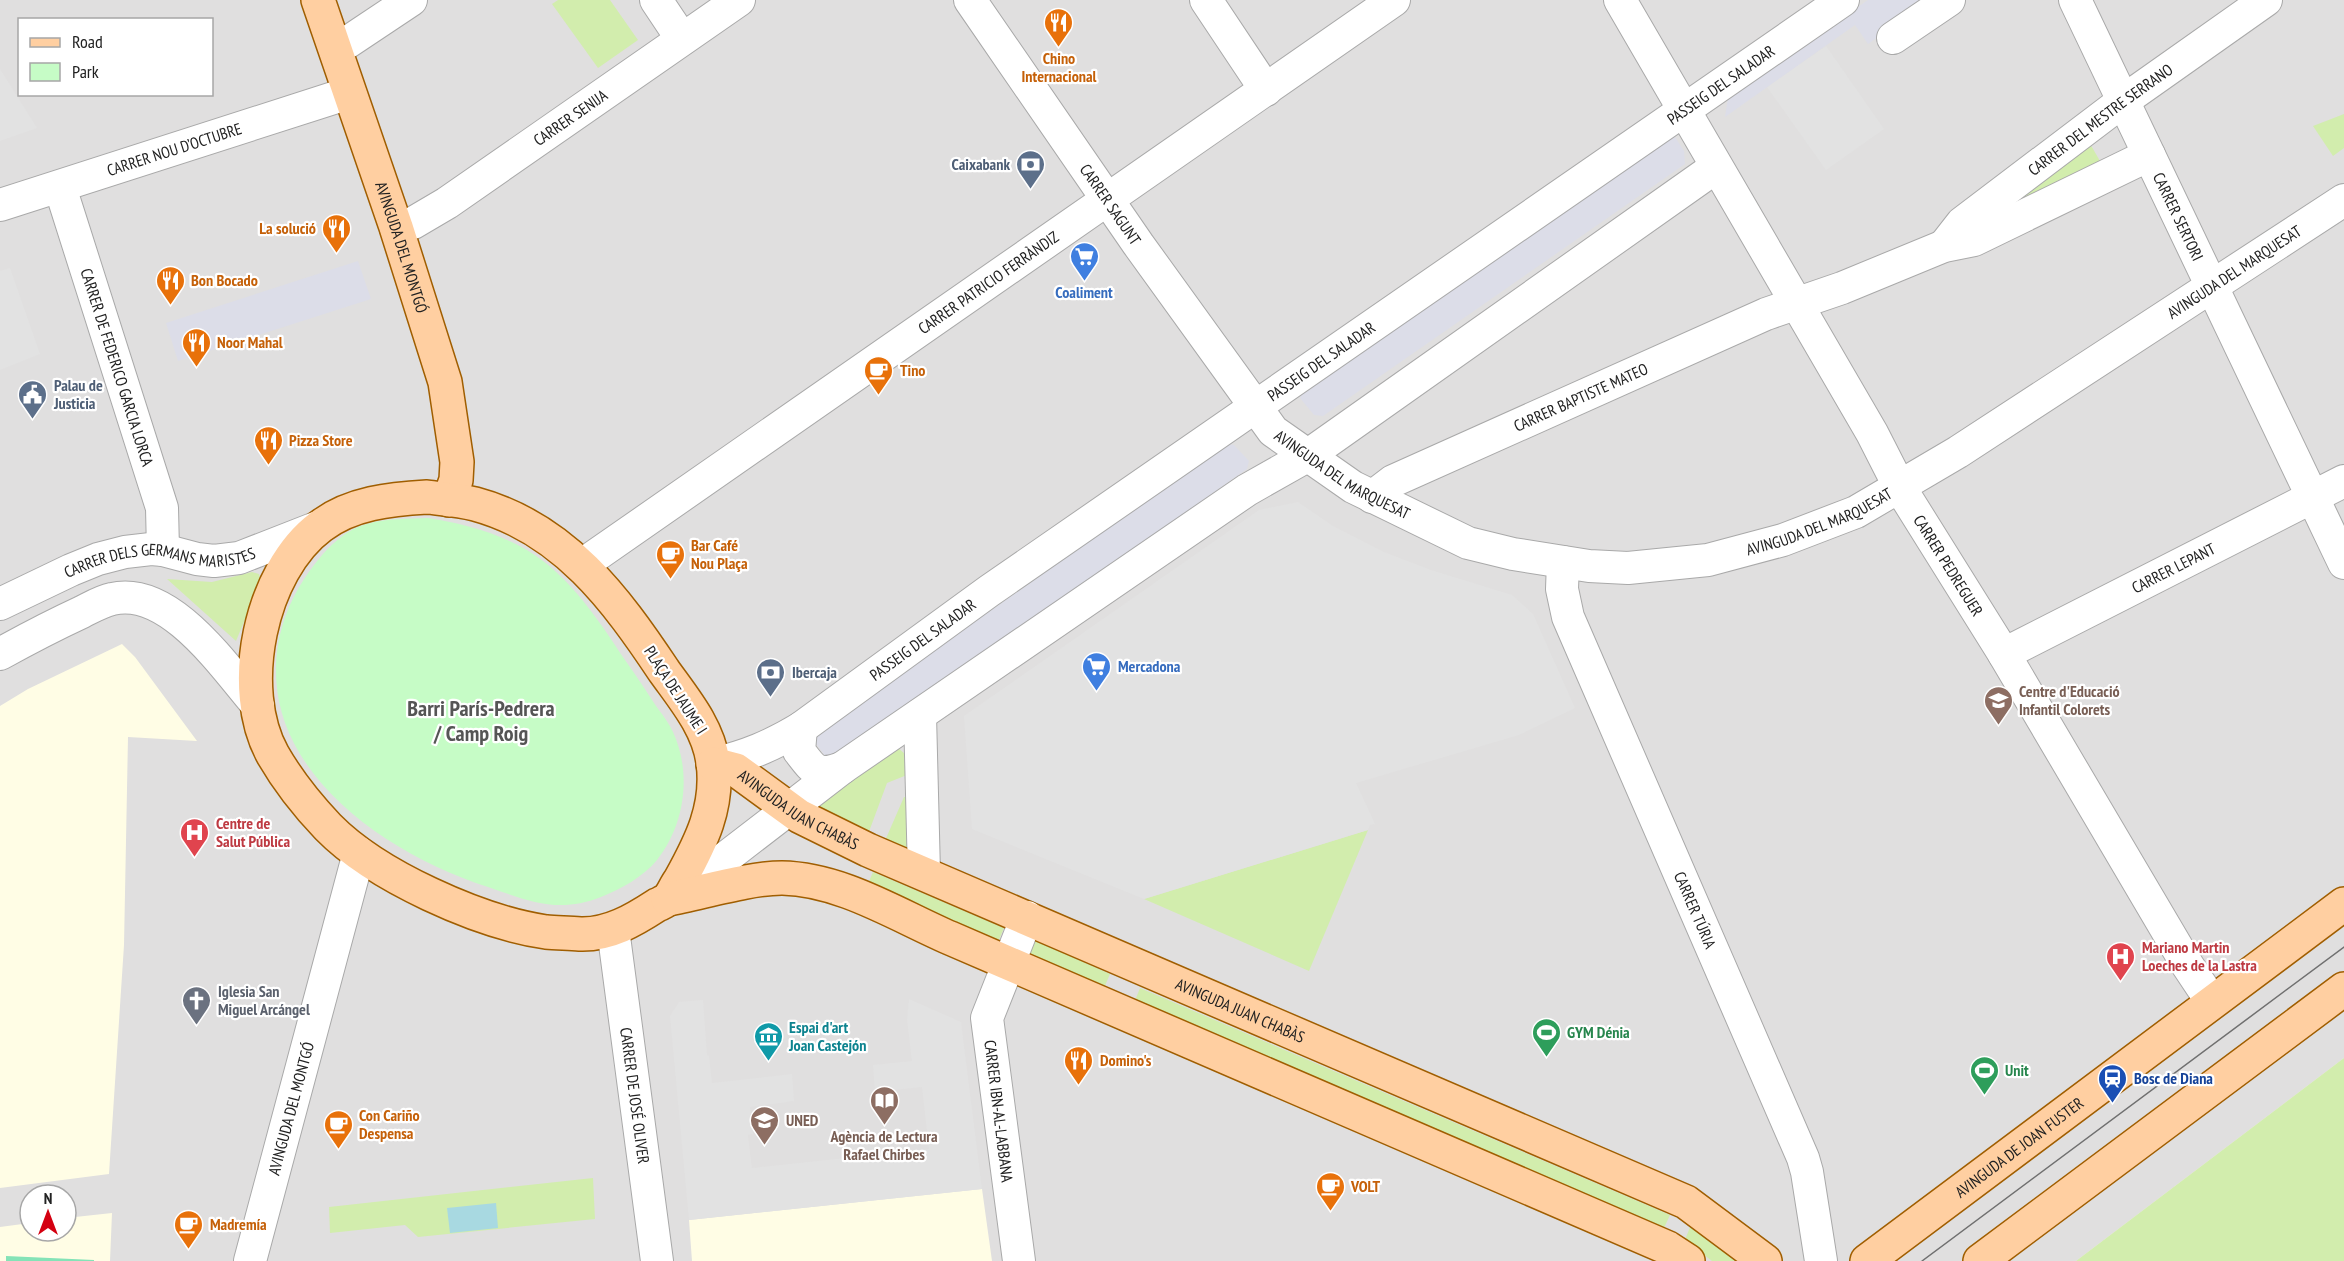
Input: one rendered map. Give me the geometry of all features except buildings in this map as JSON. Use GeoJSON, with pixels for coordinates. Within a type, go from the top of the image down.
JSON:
{"type":"FeatureCollection","features":[{"type":"Feature","properties":{"kind":"main road","name":"AVINGUDA DEL MONTGÓ"},"geometry":{"type":"LineString","coordinates":[[318,0],[396,226],[448,397],[457,462],[456,480],[449,500]]}},
{"type":"Feature","properties":{"kind":"main road","name":"PLAÇA DE JAUME I"},"geometry":{"type":"LineString","coordinates":[[427,497],[476,505],[524,525],[564,550],[582,565],[624,613],[696,718],[707,736],[713,764],[713,797],[706,828],[693,858],[668,899],[639,918],[613,929],[588,934],[546,932],[480,915],[410,884],[359,853],[329,828],[287,776],[272,753],[263,731],[258,706],[256,672],[259,636],[268,606],[278,579],[294,551],[321,526],[338,516],[377,501],[427,497]]}},
{"type":"Feature","properties":{"kind":"main road","name":"AVINGUDA JUAN CHABÀS"},"geometry":{"type":"LineString","coordinates":[[713,764],[736,770],[799,816],[868,850],[1686,1202],[1765,1261]]}},
{"type":"Feature","properties":{"kind":"main road"},"geometry":{"type":"LineString","coordinates":[[668,899],[780,878],[811,881],[850,893],[1009,964],[1668,1248],[1688,1261]]}},
{"type":"Feature","properties":{"kind":"main road","name":"AVINGUDA DE JOAN FUSTER"},"geometry":{"type":"LineString","coordinates":[[1867,1261],[2344,904]]}},
{"type":"Feature","properties":{"kind":"main road"},"geometry":{"type":"LineString","coordinates":[[1980,1261],[2344,989]]}},
{"type":"Feature","properties":{"kind":"street"},"geometry":{"type":"LineString","coordinates":[[334,46],[348,42],[411,0]]}},
{"type":"Feature","properties":{"kind":"street"},"geometry":{"type":"LineString","coordinates":[[656,0],[682,39]]}},
{"type":"Feature","properties":{"kind":"street","name":"CARRER SENIJA"},"geometry":{"type":"LineString","coordinates":[[396,226],[413,223],[447,203],[739,0]]}},
{"type":"Feature","properties":{"kind":"street","name":"CARRER SAGUNT"},"geometry":{"type":"LineString","coordinates":[[970,0],[1254,407]]}},
{"type":"Feature","properties":{"kind":"street"},"geometry":{"type":"LineString","coordinates":[[1206,0],[1266,90]]}},
{"type":"Feature","properties":{"kind":"street","name":"CARRER PATRICIO FERRÀNDIZ"},"geometry":{"type":"LineString","coordinates":[[582,565],[1394,0]]}},
{"type":"Feature","properties":{"kind":"street","name":"CARRER PEDREGUER"},"geometry":{"type":"LineString","coordinates":[[1620,0],[1872,434],[1899,486],[2004,654],[2188,966],[2212,1002]]}},
{"type":"Feature","properties":{"kind":"street","name":"PASSEIG DEL SALADAR"},"geometry":{"type":"LineString","coordinates":[[713,764],[762,750],[801,728],[989,591],[1843,0]]}},
{"type":"Feature","properties":{"kind":"street"},"geometry":{"type":"LineString","coordinates":[[1893,38],[1949,0]]}},
{"type":"Feature","properties":{"kind":"street","name":"CARRER SERTORI"},"geometry":{"type":"LineString","coordinates":[[2075,0],[2344,563]]}},
{"type":"Feature","properties":{"kind":"street","name":"CARRER DEL MESTRE SERRANO"},"geometry":{"type":"LineString","coordinates":[[1944,246],[1962,223],[2123,101],[2266,0]]}},
{"type":"Feature","properties":{"kind":"street","name":"CARRER NOU D’OCTUBRE"},"geometry":{"type":"LineString","coordinates":[[0,205],[349,93]]}},
{"type":"Feature","properties":{"kind":"street","name":"CARRER DEL MESTRE SERRANO"},"geometry":{"type":"LineString","coordinates":[[1795,303],[1842,288],[1944,246],[1974,240],[2149,155]]}},
{"type":"Feature","properties":{"kind":"street"},"geometry":{"type":"LineString","coordinates":[[668,899],[698,879],[842,768],[1247,490],[1307,456],[1716,167]]}},
{"type":"Feature","properties":{"kind":"street","name":"CARRER DE FEDERICO GARCIA LORCA"},"geometry":{"type":"LineString","coordinates":[[60,187],[162,508],[163,550]]}},
{"type":"Feature","properties":{"kind":"street","name":"AVINGUDA DEL MARQUESAT"},"geometry":{"type":"LineString","coordinates":[[1254,407],[1273,432],[1307,456],[1372,497],[1468,543],[1513,554],[1563,562],[1628,568],[1708,560],[1783,540],[1856,512],[1958,452],[2344,200]]}},
{"type":"Feature","properties":{"kind":"street","name":"CARRER BAPTISTE MATEO"},"geometry":{"type":"LineString","coordinates":[[1372,497],[1393,481],[1795,303]]}},
{"type":"Feature","properties":{"kind":"street","name":"CARRER LEPANT"},"geometry":{"type":"LineString","coordinates":[[2004,654],[2344,481]]}},
{"type":"Feature","properties":{"kind":"street","name":"CARRER DELS GERMANS MARISTES"},"geometry":{"type":"LineString","coordinates":[[0,604],[98,559],[125,552],[151,549],[206,560],[239,558],[321,526]]}},
{"type":"Feature","properties":{"kind":"street","name":"CARRER TÚRIA"},"geometry":{"type":"LineString","coordinates":[[1563,562],[1562,589],[1568,617],[1803,1158],[1821,1261]]}},
{"type":"Feature","properties":{"kind":"street","name":"CARRER DELS GERMANS MARISTES"},"geometry":{"type":"LineString","coordinates":[[0,654],[49,627],[111,599],[130,597],[143,599],[161,607],[200,638],[258,706]]}},
{"type":"Feature","properties":{"kind":"street"},"geometry":{"type":"LineString","coordinates":[[920,715],[924,873]]}},
{"type":"Feature","properties":{"kind":"street"},"geometry":{"type":"LineString","coordinates":[[801,728],[799,751],[813,769],[827,773],[842,768]]}},
{"type":"Feature","properties":{"kind":"street","name":"AVINGUDA DEL MONTGÓ"},"geometry":{"type":"LineString","coordinates":[[250,1261],[359,853]]}},
{"type":"Feature","properties":{"kind":"street","name":"CARRER IBN-AL-LABBANA"},"geometry":{"type":"LineString","coordinates":[[1019,1261],[987,1018],[1027,917]]}},
{"type":"Feature","properties":{"kind":"street","name":"CARRER DE JOSÉ OLIVER"},"geometry":{"type":"LineString","coordinates":[[613,929],[657,1261]]}},
{"type":"Feature","properties":{"kind":"shaded area"},"geometry":{"type":"Polygon","coordinates":[[[0,0],[2344,0],[2344,1058],[2076,1261],[0,1261],[0,0]]]}},
{"type":"Feature","properties":{"kind":"shaded area"},"geometry":{"type":"Polygon","coordinates":[[[1868,0],[1931,0],[1868,44],[1855,25],[1725,117],[1728,97],[1868,0]]]}},
{"type":"Feature","properties":{"kind":"shaded area"},"geometry":{"type":"Polygon","coordinates":[[[1826,46],[1884,129],[1826,170],[1767,87],[1826,46]]]}},
{"type":"Feature","properties":{"kind":"shaded area"},"geometry":{"type":"Polygon","coordinates":[[[0,69],[37,128],[0,141],[0,69]]]}},
{"type":"Feature","properties":{"kind":"shaded area"},"geometry":{"type":"Polygon","coordinates":[[[1675,137],[1684,151],[1685,164],[1323,416],[1314,415],[1300,398],[1303,390],[1663,140],[1675,137]]]}},
{"type":"Feature","properties":{"kind":"shaded area"},"geometry":{"type":"Polygon","coordinates":[[[358,261],[371,299],[178,361],[166,323],[358,261]]]}},
{"type":"Feature","properties":{"kind":"shaded area"},"geometry":{"type":"Polygon","coordinates":[[[10,268],[40,354],[0,370],[0,271],[10,268]]]}},
{"type":"Feature","properties":{"kind":"shaded area"},"geometry":{"type":"Polygon","coordinates":[[[1227,444],[1234,445],[1249,461],[1247,469],[835,759],[826,757],[814,741],[819,732],[1227,444]]]}},
{"type":"Feature","properties":{"kind":"shaded area"},"geometry":{"type":"Polygon","coordinates":[[[1298,502],[1333,526],[1384,552],[1431,570],[1512,595],[1533,614],[1575,708],[1519,735],[1356,783],[1375,824],[1370,825],[1368,830],[1144,899],[972,829],[964,716],[1259,510],[1298,502]]]}},
{"type":"Feature","properties":{"kind":"shaded area"},"geometry":{"type":"Polygon","coordinates":[[[122,644],[135,657],[197,741],[128,737],[124,945],[109,1174],[39,1183],[18,1183],[18,1186],[0,1188],[0,706],[28,689],[122,644]]]}},
{"type":"Feature","properties":{"kind":"shaded area"},"geometry":{"type":"Polygon","coordinates":[[[909,999],[961,1022],[982,1189],[689,1220],[670,1016],[679,1002],[703,1000],[707,1055],[712,1083],[792,1074],[794,1101],[750,1107],[753,1134],[748,1135],[752,1168],[929,1149],[922,1087],[875,1092],[873,1065],[912,1061],[907,1020],[909,999]]]}},
{"type":"Feature","properties":{"kind":"shaded area"},"geometry":{"type":"Polygon","coordinates":[[[982,1189],[992,1261],[692,1261],[689,1220],[982,1189]]]}},
{"type":"Feature","properties":{"kind":"shaded area"},"geometry":{"type":"Polygon","coordinates":[[[112,1213],[110,1261],[0,1261],[0,1227],[18,1225],[18,1243],[78,1243],[78,1217],[112,1213]]]}},
{"type":"Feature","properties":{"kind":"green space"},"geometry":{"type":"Polygon","coordinates":[[[558,0],[610,0],[638,40],[598,68],[552,4],[558,0]]]}},
{"type":"Feature","properties":{"kind":"green space"},"geometry":{"type":"Polygon","coordinates":[[[2344,114],[2344,148],[2333,156],[2313,126],[2344,114]]]}},
{"type":"Feature","properties":{"kind":"green space"},"geometry":{"type":"Polygon","coordinates":[[[2089,142],[2100,161],[1973,228],[2089,142]]]}},
{"type":"Feature","properties":{"kind":"green space"},"geometry":{"type":"Polygon","coordinates":[[[428,518],[488,532],[503,538],[530,552],[555,571],[598,620],[671,729],[679,748],[684,781],[683,798],[674,831],[657,860],[638,877],[616,890],[601,897],[571,905],[544,904],[488,887],[434,866],[382,836],[358,819],[336,799],[300,754],[288,730],[280,705],[276,680],[281,630],[302,582],[328,548],[353,529],[382,521],[428,518]]]}},
{"type":"Feature","properties":{"kind":"green space"},"geometry":{"type":"Polygon","coordinates":[[[252,572],[259,574],[261,581],[236,641],[167,579],[212,582],[252,572]]]}},
{"type":"Feature","properties":{"kind":"green space"},"geometry":{"type":"Polygon","coordinates":[[[897,747],[905,754],[907,775],[887,783],[867,837],[817,808],[817,799],[897,747]]]}},
{"type":"Feature","properties":{"kind":"green space"},"geometry":{"type":"Polygon","coordinates":[[[904,797],[908,797],[908,849],[884,843],[904,797]]]}},
{"type":"Feature","properties":{"kind":"green space"},"geometry":{"type":"Polygon","coordinates":[[[1368,830],[1309,971],[1144,899],[1368,830]]]}},
{"type":"Feature","properties":{"kind":"green space"},"geometry":{"type":"Polygon","coordinates":[[[873,872],[1004,928],[998,942],[867,886],[873,872]]]}},
{"type":"Feature","properties":{"kind":"green space"},"geometry":{"type":"Polygon","coordinates":[[[1034,940],[1110,974],[1104,988],[1028,954],[1034,940]]]}},
{"type":"Feature","properties":{"kind":"green space"},"geometry":{"type":"Polygon","coordinates":[[[1140,988],[1670,1215],[1664,1228],[1134,1003],[1140,988]]]}},
{"type":"Feature","properties":{"kind":"green space"},"geometry":{"type":"Polygon","coordinates":[[[2344,1058],[2344,1261],[2076,1261],[2344,1058]]]}},
{"type":"Feature","properties":{"kind":"green space"},"geometry":{"type":"Polygon","coordinates":[[[593,1178],[595,1219],[418,1237],[405,1225],[330,1233],[329,1207],[593,1178]]]}},
{"type":"Feature","properties":{"kind":"green space"},"geometry":{"type":"Polygon","coordinates":[[[1690,1227],[1736,1261],[1712,1261],[1685,1240],[1690,1227]]]}},
{"type":"Feature","properties":{"kind":"green space"},"geometry":{"type":"Polygon","coordinates":[[[6,1256],[94,1260],[94,1261],[6,1261],[6,1256]]]}},
{"type":"Feature","properties":{"kind":"water"},"geometry":{"type":"Polygon","coordinates":[[[496,1203],[498,1228],[450,1233],[447,1208],[496,1203]]]}},
{"type":"Feature","properties":{"kind":"tram line"},"geometry":{"type":"LineString","coordinates":[[1922,1261],[2344,947]]}},
{"type":"Feature","properties":{"kind":"place","name":"Chino Internacional"},"geometry":{"type":"Point","coordinates":[1059,48]}},
{"type":"Feature","properties":{"kind":"place","name":"Caixabank"},"geometry":{"type":"Point","coordinates":[1031,190]}},
{"type":"Feature","properties":{"kind":"place","name":"La solució"},"geometry":{"type":"Point","coordinates":[337,254]}},
{"type":"Feature","properties":{"kind":"place","name":"Coaliment"},"geometry":{"type":"Point","coordinates":[1084,282]}},
{"type":"Feature","properties":{"kind":"place","name":"Bon Bocado"},"geometry":{"type":"Point","coordinates":[170,306]}},
{"type":"Feature","properties":{"kind":"place","name":"Noor Mahal"},"geometry":{"type":"Point","coordinates":[196,368]}},
{"type":"Feature","properties":{"kind":"place","name":"Tino"},"geometry":{"type":"Point","coordinates":[879,396]}},
{"type":"Feature","properties":{"kind":"place","name":"Palau de Justicia"},"geometry":{"type":"Point","coordinates":[33,420]}},
{"type":"Feature","properties":{"kind":"place","name":"Pizza Store"},"geometry":{"type":"Point","coordinates":[268,466]}},
{"type":"Feature","properties":{"kind":"place","name":"Bar Café Nou Plaça"},"geometry":{"type":"Point","coordinates":[670,580]}},
{"type":"Feature","properties":{"kind":"place","name":"Mercadona"},"geometry":{"type":"Point","coordinates":[1097,692]}},
{"type":"Feature","properties":{"kind":"place","name":"Ibercaja"},"geometry":{"type":"Point","coordinates":[771,698]}},
{"type":"Feature","properties":{"kind":"place","name":"Centre d'Educació Infantil Colorets"},"geometry":{"type":"Point","coordinates":[1998,726]}},
{"type":"Feature","properties":{"kind":"place","name":"Centre de Salut Pública"},"geometry":{"type":"Point","coordinates":[195,858]}},
{"type":"Feature","properties":{"kind":"place","name":"Mariano Martin Loeches de la Lastra"},"geometry":{"type":"Point","coordinates":[2121,982]}},
{"type":"Feature","properties":{"kind":"place","name":"Iglesia San Miguel Arcángel"},"geometry":{"type":"Point","coordinates":[197,1026]}},
{"type":"Feature","properties":{"kind":"place","name":"GYM Dénia"},"geometry":{"type":"Point","coordinates":[1546,1058]}},
{"type":"Feature","properties":{"kind":"place","name":"Espai d'art Joan Castejón"},"geometry":{"type":"Point","coordinates":[768,1062]}},
{"type":"Feature","properties":{"kind":"place","name":"Domino's"},"geometry":{"type":"Point","coordinates":[1079,1086]}},
{"type":"Feature","properties":{"kind":"place","name":"Unit"},"geometry":{"type":"Point","coordinates":[1984,1096]}},
{"type":"Feature","properties":{"kind":"place","name":"Bosc de Diana"},"geometry":{"type":"Point","coordinates":[2113,1104]}},
{"type":"Feature","properties":{"kind":"place","name":"Agència de Lectura Rafael Chirbes"},"geometry":{"type":"Point","coordinates":[884,1126]}},
{"type":"Feature","properties":{"kind":"place","name":"UNED"},"geometry":{"type":"Point","coordinates":[765,1146]}},
{"type":"Feature","properties":{"kind":"place","name":"Con Cariño Despensa"},"geometry":{"type":"Point","coordinates":[338,1150]}},
{"type":"Feature","properties":{"kind":"place","name":"VOLT"},"geometry":{"type":"Point","coordinates":[1330,1212]}},
{"type":"Feature","properties":{"kind":"place","name":"Madremía"},"geometry":{"type":"Point","coordinates":[189,1250]}},
{"type":"Feature","properties":{"kind":"district","name":"Barri París-Pedrera / Camp Roig"},"geometry":{"type":"Point","coordinates":[481,720]}}]}
